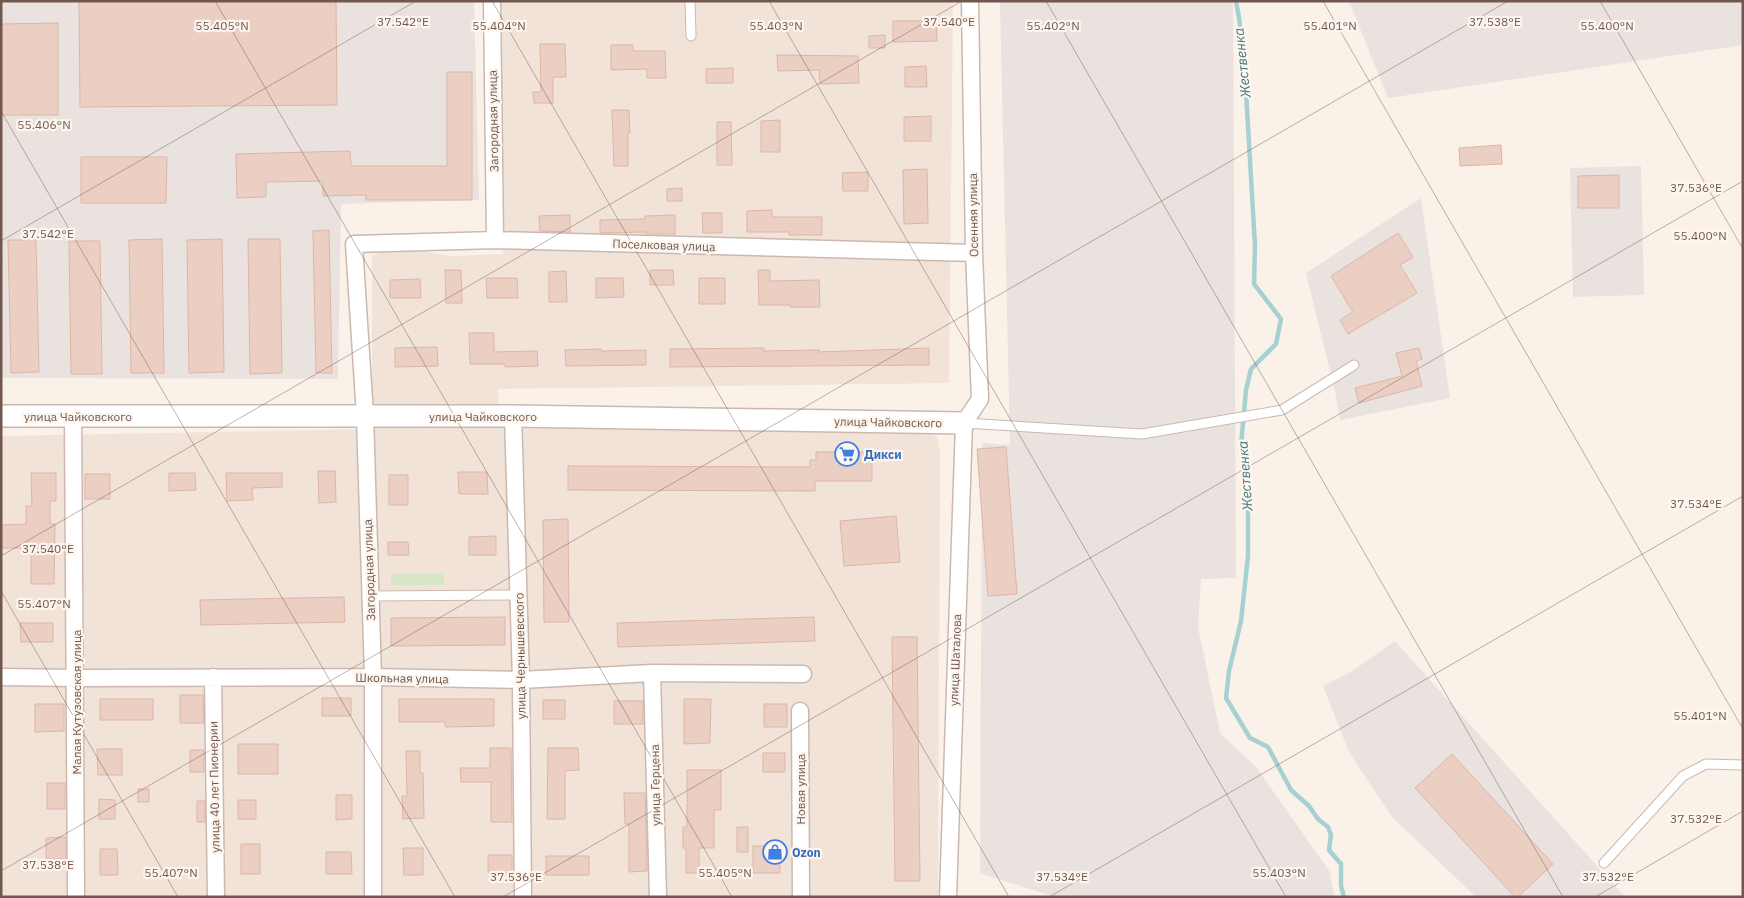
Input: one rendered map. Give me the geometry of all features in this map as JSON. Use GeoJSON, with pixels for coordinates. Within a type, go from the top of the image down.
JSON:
{"type":"FeatureCollection","features":[{"type":"Feature","properties":{"kind":"street","name":"Загородная улица"},"geometry":{"type":"LineString","coordinates":[[492,1],[495,240]]}},
{"type":"Feature","properties":{"kind":"street","name":"Осенняя улица"},"geometry":{"type":"LineString","coordinates":[[964,423],[980,399],[974,253],[970,1]]}},
{"type":"Feature","properties":{"kind":"street","name":"Поселковая улица"},"geometry":{"type":"LineString","coordinates":[[354,244],[495,240],[974,253]]}},
{"type":"Feature","properties":{"kind":"street","name":"Загородная улица"},"geometry":{"type":"LineString","coordinates":[[354,244],[365,416],[373,677],[373,897]]}},
{"type":"Feature","properties":{"kind":"street","name":"улица Чайковского"},"geometry":{"type":"LineString","coordinates":[[1,416],[513,416],[964,423]]}},
{"type":"Feature","properties":{"kind":"street","name":"улица Чернышевского"},"geometry":{"type":"LineString","coordinates":[[513,416],[521,680],[523,897]]}},
{"type":"Feature","properties":{"kind":"street","name":"Малая Кутузовская улица"},"geometry":{"type":"LineString","coordinates":[[73,417],[76,897]]}},
{"type":"Feature","properties":{"kind":"street","name":"улица Шаталова"},"geometry":{"type":"LineString","coordinates":[[948,897],[964,423]]}},
{"type":"Feature","properties":{"kind":"street","name":"Школьная улица"},"geometry":{"type":"LineString","coordinates":[[1,677],[213,676],[521,680],[652,673],[803,674]]}},
{"type":"Feature","properties":{"kind":"street","name":"улица Герцена"},"geometry":{"type":"LineString","coordinates":[[652,673],[658,897]]}},
{"type":"Feature","properties":{"kind":"street","name":"улица 40 лет Пионерии"},"geometry":{"type":"LineString","coordinates":[[213,676],[216,897]]}},
{"type":"Feature","properties":{"kind":"street","name":"Новая улица"},"geometry":{"type":"LineString","coordinates":[[800,711],[801,897]]}},
{"type":"Feature","properties":{"kind":"lane"},"geometry":{"type":"LineString","coordinates":[[690,1],[691,36]]}},
{"type":"Feature","properties":{"kind":"lane"},"geometry":{"type":"LineString","coordinates":[[964,423],[1142,434],[1282,410],[1354,365]]}},
{"type":"Feature","properties":{"kind":"lane"},"geometry":{"type":"LineString","coordinates":[[370,596],[518,595]]}},
{"type":"Feature","properties":{"kind":"lane"},"geometry":{"type":"LineString","coordinates":[[1604,863],[1683,776],[1706,764],[1743,765]]}},
{"type":"Feature","properties":{"kind":"shaded area"},"geometry":{"type":"Polygon","coordinates":[[[1,1],[474,1],[479,200],[341,204],[338,379],[1,378],[1,1]]]}},
{"type":"Feature","properties":{"kind":"shaded area"},"geometry":{"type":"Polygon","coordinates":[[[499,1],[953,1],[949,383],[498,389],[499,425],[911,428],[937,437],[940,453],[938,897],[1,897],[1,436],[372,429],[372,256],[392,247],[452,256],[503,254],[499,1]]]}},
{"type":"Feature","properties":{"kind":"shaded area"},"geometry":{"type":"Polygon","coordinates":[[[1000,1],[1233,1],[1236,578],[1201,579],[1198,627],[1220,733],[1256,767],[1330,872],[1334,897],[1055,897],[980,873],[982,443],[1010,445],[1000,1]]]}},
{"type":"Feature","properties":{"kind":"shaded area"},"geometry":{"type":"Polygon","coordinates":[[[1349,1],[1743,1],[1743,45],[1388,98],[1349,1]]]}},
{"type":"Feature","properties":{"kind":"shaded area"},"geometry":{"type":"Polygon","coordinates":[[[1641,166],[1644,295],[1573,297],[1570,168],[1641,166]]]}},
{"type":"Feature","properties":{"kind":"shaded area"},"geometry":{"type":"Polygon","coordinates":[[[1421,198],[1450,398],[1340,420],[1335,391],[1306,273],[1421,198]]]}},
{"type":"Feature","properties":{"kind":"shaded area"},"geometry":{"type":"Polygon","coordinates":[[[1395,641],[1625,897],[1476,897],[1392,817],[1349,752],[1323,686],[1351,672],[1395,641]]]}},
{"type":"Feature","properties":{"kind":"green space"},"geometry":{"type":"Polygon","coordinates":[[[391,574],[444,574],[444,585],[391,585],[391,574]]]}},
{"type":"Feature","properties":{"kind":"building"},"geometry":{"type":"Polygon","coordinates":[[[79,1],[336,1],[337,105],[80,107],[79,1]]]}},
{"type":"Feature","properties":{"kind":"building"},"geometry":{"type":"Polygon","coordinates":[[[893,21],[936,21],[937,41],[893,42],[893,21]]]}},
{"type":"Feature","properties":{"kind":"building"},"geometry":{"type":"Polygon","coordinates":[[[58,23],[58,115],[1,115],[1,24],[58,23]]]}},
{"type":"Feature","properties":{"kind":"building"},"geometry":{"type":"Polygon","coordinates":[[[885,35],[885,48],[869,48],[869,36],[885,35]]]}},
{"type":"Feature","properties":{"kind":"building"},"geometry":{"type":"Polygon","coordinates":[[[540,44],[565,44],[566,77],[553,77],[553,103],[534,103],[533,92],[541,92],[540,44]]]}},
{"type":"Feature","properties":{"kind":"building"},"geometry":{"type":"Polygon","coordinates":[[[611,45],[633,45],[633,51],[665,51],[666,78],[647,78],[647,69],[611,70],[611,45]]]}},
{"type":"Feature","properties":{"kind":"building"},"geometry":{"type":"Polygon","coordinates":[[[777,55],[858,56],[859,83],[820,84],[819,70],[778,71],[777,55]]]}},
{"type":"Feature","properties":{"kind":"building"},"geometry":{"type":"Polygon","coordinates":[[[926,66],[927,87],[905,87],[905,67],[926,66]]]}},
{"type":"Feature","properties":{"kind":"building"},"geometry":{"type":"Polygon","coordinates":[[[733,68],[733,83],[706,83],[706,69],[733,68]]]}},
{"type":"Feature","properties":{"kind":"building"},"geometry":{"type":"Polygon","coordinates":[[[447,72],[472,72],[472,200],[366,200],[366,195],[323,196],[323,181],[266,182],[266,197],[237,198],[236,154],[350,151],[351,166],[447,166],[447,72]]]}},
{"type":"Feature","properties":{"kind":"building"},"geometry":{"type":"Polygon","coordinates":[[[612,110],[629,110],[628,166],[614,166],[612,110]]]}},
{"type":"Feature","properties":{"kind":"building"},"geometry":{"type":"Polygon","coordinates":[[[931,116],[931,141],[904,141],[904,117],[931,116]]]}},
{"type":"Feature","properties":{"kind":"building"},"geometry":{"type":"Polygon","coordinates":[[[780,120],[780,152],[761,152],[761,121],[780,120]]]}},
{"type":"Feature","properties":{"kind":"building"},"geometry":{"type":"Polygon","coordinates":[[[717,122],[731,122],[732,165],[717,165],[717,122]]]}},
{"type":"Feature","properties":{"kind":"building"},"geometry":{"type":"Polygon","coordinates":[[[1501,145],[1502,164],[1460,166],[1459,148],[1501,145]]]}},
{"type":"Feature","properties":{"kind":"building"},"geometry":{"type":"Polygon","coordinates":[[[81,157],[167,157],[166,203],[81,203],[81,157]]]}},
{"type":"Feature","properties":{"kind":"building"},"geometry":{"type":"Polygon","coordinates":[[[927,169],[928,223],[904,224],[903,170],[927,169]]]}},
{"type":"Feature","properties":{"kind":"building"},"geometry":{"type":"Polygon","coordinates":[[[868,172],[868,191],[843,191],[842,173],[868,172]]]}},
{"type":"Feature","properties":{"kind":"building"},"geometry":{"type":"Polygon","coordinates":[[[1619,175],[1619,208],[1578,208],[1578,176],[1619,175]]]}},
{"type":"Feature","properties":{"kind":"building"},"geometry":{"type":"Polygon","coordinates":[[[682,188],[682,201],[667,201],[667,189],[682,188]]]}},
{"type":"Feature","properties":{"kind":"building"},"geometry":{"type":"Polygon","coordinates":[[[772,210],[772,217],[822,217],[822,235],[789,235],[789,232],[747,232],[747,211],[772,210]]]}},
{"type":"Feature","properties":{"kind":"building"},"geometry":{"type":"Polygon","coordinates":[[[702,213],[722,213],[722,233],[703,233],[702,213]]]}},
{"type":"Feature","properties":{"kind":"building"},"geometry":{"type":"Polygon","coordinates":[[[570,215],[570,232],[540,231],[539,216],[570,215]]]}},
{"type":"Feature","properties":{"kind":"building"},"geometry":{"type":"Polygon","coordinates":[[[675,215],[675,234],[646,234],[646,232],[600,233],[600,220],[645,219],[645,216],[675,215]]]}},
{"type":"Feature","properties":{"kind":"building"},"geometry":{"type":"Polygon","coordinates":[[[329,230],[332,373],[316,373],[313,231],[329,230]]]}},
{"type":"Feature","properties":{"kind":"building"},"geometry":{"type":"Polygon","coordinates":[[[1398,233],[1413,257],[1400,265],[1417,293],[1348,334],[1340,320],[1353,312],[1331,276],[1398,233]]]}},
{"type":"Feature","properties":{"kind":"building"},"geometry":{"type":"Polygon","coordinates":[[[162,239],[164,373],[131,373],[129,240],[162,239]]]}},
{"type":"Feature","properties":{"kind":"building"},"geometry":{"type":"Polygon","coordinates":[[[222,239],[224,372],[189,373],[187,240],[222,239]]]}},
{"type":"Feature","properties":{"kind":"building"},"geometry":{"type":"Polygon","coordinates":[[[248,239],[280,239],[282,373],[250,374],[248,239]]]}},
{"type":"Feature","properties":{"kind":"building"},"geometry":{"type":"Polygon","coordinates":[[[8,240],[36,240],[39,372],[11,373],[8,240]]]}},
{"type":"Feature","properties":{"kind":"building"},"geometry":{"type":"Polygon","coordinates":[[[69,241],[100,241],[102,374],[71,374],[69,241]]]}},
{"type":"Feature","properties":{"kind":"building"},"geometry":{"type":"Polygon","coordinates":[[[445,270],[461,270],[462,303],[446,303],[445,270]]]}},
{"type":"Feature","properties":{"kind":"building"},"geometry":{"type":"Polygon","coordinates":[[[650,270],[673,270],[674,285],[650,285],[650,270]]]}},
{"type":"Feature","properties":{"kind":"building"},"geometry":{"type":"Polygon","coordinates":[[[758,270],[770,270],[770,281],[819,280],[820,307],[759,305],[758,270]]]}},
{"type":"Feature","properties":{"kind":"building"},"geometry":{"type":"Polygon","coordinates":[[[566,271],[567,302],[549,302],[549,272],[566,271]]]}},
{"type":"Feature","properties":{"kind":"building"},"geometry":{"type":"Polygon","coordinates":[[[486,278],[517,278],[518,298],[487,298],[486,278]]]}},
{"type":"Feature","properties":{"kind":"building"},"geometry":{"type":"Polygon","coordinates":[[[596,278],[623,278],[624,297],[596,298],[596,278]]]}},
{"type":"Feature","properties":{"kind":"building"},"geometry":{"type":"Polygon","coordinates":[[[699,278],[725,278],[725,304],[699,304],[699,278]]]}},
{"type":"Feature","properties":{"kind":"building"},"geometry":{"type":"Polygon","coordinates":[[[420,279],[421,298],[390,298],[390,280],[420,279]]]}},
{"type":"Feature","properties":{"kind":"building"},"geometry":{"type":"Polygon","coordinates":[[[469,333],[494,333],[494,352],[537,351],[538,366],[505,367],[505,364],[470,364],[469,333]]]}},
{"type":"Feature","properties":{"kind":"building"},"geometry":{"type":"Polygon","coordinates":[[[437,347],[438,366],[395,367],[395,348],[437,347]]]}},
{"type":"Feature","properties":{"kind":"building"},"geometry":{"type":"Polygon","coordinates":[[[764,348],[764,351],[819,350],[819,352],[929,348],[929,365],[670,367],[670,349],[764,348]]]}},
{"type":"Feature","properties":{"kind":"building"},"geometry":{"type":"Polygon","coordinates":[[[1419,348],[1422,359],[1416,361],[1422,386],[1359,403],[1355,388],[1402,376],[1396,353],[1419,348]]]}},
{"type":"Feature","properties":{"kind":"building"},"geometry":{"type":"Polygon","coordinates":[[[601,349],[601,351],[646,350],[646,365],[566,366],[565,350],[601,349]]]}},
{"type":"Feature","properties":{"kind":"building"},"geometry":{"type":"Polygon","coordinates":[[[1006,447],[1017,594],[988,596],[977,449],[1006,447]]]}},
{"type":"Feature","properties":{"kind":"building"},"geometry":{"type":"Polygon","coordinates":[[[816,452],[872,452],[872,481],[815,481],[815,491],[568,490],[568,466],[810,467],[810,460],[816,460],[816,452]]]}},
{"type":"Feature","properties":{"kind":"building"},"geometry":{"type":"Polygon","coordinates":[[[318,471],[335,471],[336,502],[319,503],[318,471]]]}},
{"type":"Feature","properties":{"kind":"building"},"geometry":{"type":"Polygon","coordinates":[[[458,472],[487,472],[488,494],[459,494],[458,472]]]}},
{"type":"Feature","properties":{"kind":"building"},"geometry":{"type":"Polygon","coordinates":[[[31,473],[56,473],[56,501],[50,501],[50,524],[55,524],[54,584],[31,584],[31,548],[1,548],[1,525],[26,524],[26,506],[32,506],[31,473]]]}},
{"type":"Feature","properties":{"kind":"building"},"geometry":{"type":"Polygon","coordinates":[[[169,473],[195,473],[196,490],[169,491],[169,473]]]}},
{"type":"Feature","properties":{"kind":"building"},"geometry":{"type":"Polygon","coordinates":[[[226,473],[282,473],[282,487],[252,488],[253,500],[227,501],[226,473]]]}},
{"type":"Feature","properties":{"kind":"building"},"geometry":{"type":"Polygon","coordinates":[[[85,474],[110,474],[110,499],[85,499],[85,474]]]}},
{"type":"Feature","properties":{"kind":"building"},"geometry":{"type":"Polygon","coordinates":[[[389,475],[408,475],[408,505],[389,505],[389,475]]]}},
{"type":"Feature","properties":{"kind":"building"},"geometry":{"type":"Polygon","coordinates":[[[896,516],[900,562],[844,566],[840,521],[896,516]]]}},
{"type":"Feature","properties":{"kind":"building"},"geometry":{"type":"Polygon","coordinates":[[[568,519],[569,622],[544,622],[543,520],[568,519]]]}},
{"type":"Feature","properties":{"kind":"building"},"geometry":{"type":"Polygon","coordinates":[[[496,536],[496,555],[469,555],[469,537],[496,536]]]}},
{"type":"Feature","properties":{"kind":"building"},"geometry":{"type":"Polygon","coordinates":[[[388,542],[408,542],[409,555],[388,555],[388,542]]]}},
{"type":"Feature","properties":{"kind":"building"},"geometry":{"type":"Polygon","coordinates":[[[344,597],[345,622],[201,625],[200,600],[344,597]]]}},
{"type":"Feature","properties":{"kind":"building"},"geometry":{"type":"Polygon","coordinates":[[[505,617],[505,645],[391,646],[391,618],[505,617]]]}},
{"type":"Feature","properties":{"kind":"building"},"geometry":{"type":"Polygon","coordinates":[[[814,617],[815,641],[618,647],[617,623],[814,617]]]}},
{"type":"Feature","properties":{"kind":"building"},"geometry":{"type":"Polygon","coordinates":[[[20,623],[53,623],[53,642],[21,642],[20,623]]]}},
{"type":"Feature","properties":{"kind":"building"},"geometry":{"type":"Polygon","coordinates":[[[892,637],[917,637],[920,881],[895,881],[892,637]]]}},
{"type":"Feature","properties":{"kind":"building"},"geometry":{"type":"Polygon","coordinates":[[[180,695],[203,695],[204,723],[180,723],[180,695]]]}},
{"type":"Feature","properties":{"kind":"building"},"geometry":{"type":"Polygon","coordinates":[[[322,698],[351,698],[351,716],[322,716],[322,698]]]}},
{"type":"Feature","properties":{"kind":"building"},"geometry":{"type":"Polygon","coordinates":[[[100,699],[153,699],[153,720],[100,720],[100,699]]]}},
{"type":"Feature","properties":{"kind":"building"},"geometry":{"type":"Polygon","coordinates":[[[399,699],[494,699],[494,726],[445,727],[445,722],[399,722],[399,699]]]}},
{"type":"Feature","properties":{"kind":"building"},"geometry":{"type":"Polygon","coordinates":[[[684,699],[711,699],[710,743],[684,744],[684,699]]]}},
{"type":"Feature","properties":{"kind":"building"},"geometry":{"type":"Polygon","coordinates":[[[543,700],[565,700],[565,719],[543,719],[543,700]]]}},
{"type":"Feature","properties":{"kind":"building"},"geometry":{"type":"Polygon","coordinates":[[[614,701],[643,701],[643,724],[614,724],[614,701]]]}},
{"type":"Feature","properties":{"kind":"building"},"geometry":{"type":"Polygon","coordinates":[[[35,704],[64,704],[64,731],[35,732],[35,704]]]}},
{"type":"Feature","properties":{"kind":"building"},"geometry":{"type":"Polygon","coordinates":[[[764,704],[787,704],[787,727],[764,727],[764,704]]]}},
{"type":"Feature","properties":{"kind":"building"},"geometry":{"type":"Polygon","coordinates":[[[238,744],[278,744],[278,774],[238,774],[238,744]]]}},
{"type":"Feature","properties":{"kind":"building"},"geometry":{"type":"Polygon","coordinates":[[[490,748],[511,748],[512,822],[491,822],[491,782],[461,782],[460,768],[490,768],[490,748]]]}},
{"type":"Feature","properties":{"kind":"building"},"geometry":{"type":"Polygon","coordinates":[[[548,748],[578,748],[579,770],[565,771],[565,819],[547,819],[548,748]]]}},
{"type":"Feature","properties":{"kind":"building"},"geometry":{"type":"Polygon","coordinates":[[[97,749],[122,749],[122,775],[98,775],[97,749]]]}},
{"type":"Feature","properties":{"kind":"building"},"geometry":{"type":"Polygon","coordinates":[[[190,750],[204,750],[204,772],[190,772],[190,750]]]}},
{"type":"Feature","properties":{"kind":"building"},"geometry":{"type":"Polygon","coordinates":[[[406,751],[420,751],[420,773],[423,773],[424,818],[403,819],[402,796],[407,796],[406,751]]]}},
{"type":"Feature","properties":{"kind":"building"},"geometry":{"type":"Polygon","coordinates":[[[763,753],[785,753],[785,772],[763,772],[763,753]]]}},
{"type":"Feature","properties":{"kind":"building"},"geometry":{"type":"Polygon","coordinates":[[[1452,754],[1553,864],[1518,897],[1515,897],[1415,788],[1452,754]]]}},
{"type":"Feature","properties":{"kind":"building"},"geometry":{"type":"Polygon","coordinates":[[[687,770],[721,770],[721,810],[714,810],[714,848],[699,848],[699,873],[686,873],[686,848],[683,848],[683,827],[687,827],[687,770]]]}},
{"type":"Feature","properties":{"kind":"building"},"geometry":{"type":"Polygon","coordinates":[[[47,783],[65,783],[65,809],[47,809],[47,783]]]}},
{"type":"Feature","properties":{"kind":"building"},"geometry":{"type":"Polygon","coordinates":[[[138,789],[149,789],[149,802],[138,802],[138,789]]]}},
{"type":"Feature","properties":{"kind":"building"},"geometry":{"type":"Polygon","coordinates":[[[624,793],[645,793],[647,871],[629,872],[629,824],[625,824],[624,793]]]}},
{"type":"Feature","properties":{"kind":"building"},"geometry":{"type":"Polygon","coordinates":[[[336,795],[352,795],[352,819],[336,820],[336,795]]]}},
{"type":"Feature","properties":{"kind":"building"},"geometry":{"type":"Polygon","coordinates":[[[99,799],[115,800],[115,819],[99,819],[99,799]]]}},
{"type":"Feature","properties":{"kind":"building"},"geometry":{"type":"Polygon","coordinates":[[[238,800],[256,800],[256,819],[238,819],[238,800]]]}},
{"type":"Feature","properties":{"kind":"building"},"geometry":{"type":"Polygon","coordinates":[[[197,801],[205,801],[205,822],[197,822],[197,801]]]}},
{"type":"Feature","properties":{"kind":"building"},"geometry":{"type":"Polygon","coordinates":[[[737,827],[748,827],[748,852],[737,852],[737,827]]]}},
{"type":"Feature","properties":{"kind":"building"},"geometry":{"type":"Polygon","coordinates":[[[66,837],[66,859],[46,859],[46,838],[66,837]]]}},
{"type":"Feature","properties":{"kind":"building"},"geometry":{"type":"Polygon","coordinates":[[[241,844],[260,844],[260,874],[241,874],[241,844]]]}},
{"type":"Feature","properties":{"kind":"building"},"geometry":{"type":"Polygon","coordinates":[[[753,846],[780,846],[780,873],[753,873],[753,846]]]}},
{"type":"Feature","properties":{"kind":"building"},"geometry":{"type":"Polygon","coordinates":[[[403,848],[423,848],[423,875],[404,875],[403,848]]]}},
{"type":"Feature","properties":{"kind":"building"},"geometry":{"type":"Polygon","coordinates":[[[100,849],[117,849],[118,875],[100,875],[100,849]]]}},
{"type":"Feature","properties":{"kind":"building"},"geometry":{"type":"Polygon","coordinates":[[[326,852],[351,852],[352,874],[326,874],[326,852]]]}},
{"type":"Feature","properties":{"kind":"building"},"geometry":{"type":"Polygon","coordinates":[[[488,855],[512,855],[512,873],[488,873],[488,855]]]}},
{"type":"Feature","properties":{"kind":"building"},"geometry":{"type":"Polygon","coordinates":[[[546,856],[589,856],[589,875],[546,875],[546,856]]]}},
{"type":"Feature","properties":{"kind":"waterway","name":"Жественка"},"geometry":{"type":"LineString","coordinates":[[1236,1],[1244,57],[1255,246],[1254,284],[1281,319],[1276,344],[1251,369],[1246,390],[1241,445],[1248,506],[1248,556],[1241,621],[1229,671],[1226,698],[1250,738],[1268,747],[1291,790],[1328,827],[1331,835],[1329,850],[1341,864],[1341,886],[1344,897]]}},
{"type":"Feature","properties":{"kind":"place","name":"Дикси"},"geometry":{"type":"Point","coordinates":[847,454]}},
{"type":"Feature","properties":{"kind":"place","name":"Ozon"},"geometry":{"type":"Point","coordinates":[775,852]}}]}
